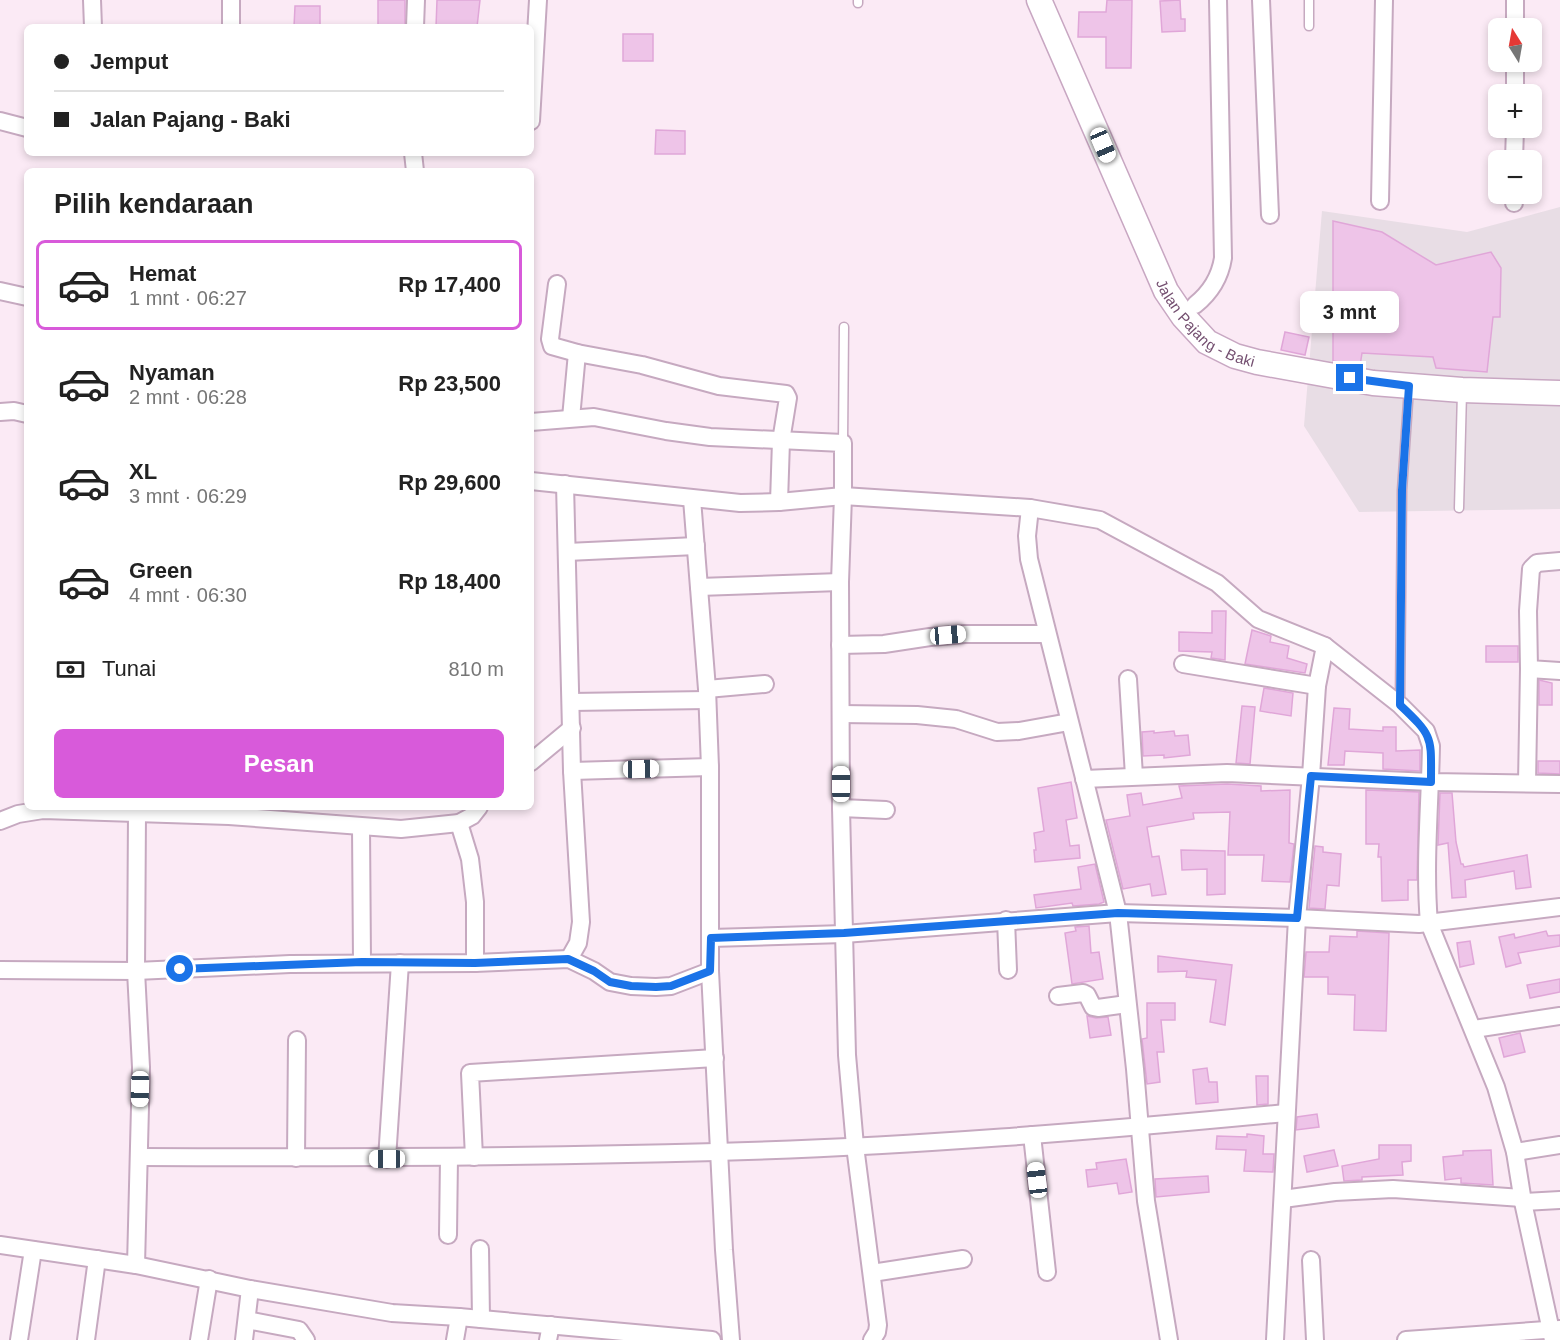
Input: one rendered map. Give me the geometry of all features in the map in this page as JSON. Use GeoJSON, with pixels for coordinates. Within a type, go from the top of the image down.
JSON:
{"type":"FeatureCollection","features":[{"type":"Feature","properties":{"kind":"main road","name":"Jalan Pajang - Baki"},"geometry":{"type":"LineString","coordinates":[[1039,0],[1166,291],[1191,313],[1207,342],[1235,356],[1257,362],[1373,382],[1462,390],[1560,393]]}},
{"type":"Feature","properties":{"kind":"street"},"geometry":{"type":"LineString","coordinates":[[92,0],[93,24]]}},
{"type":"Feature","properties":{"kind":"street"},"geometry":{"type":"LineString","coordinates":[[231,0],[231,24]]}},
{"type":"Feature","properties":{"kind":"street"},"geometry":{"type":"LineString","coordinates":[[415,24],[417,0]]}},
{"type":"Feature","properties":{"kind":"street"},"geometry":{"type":"LineString","coordinates":[[534,69],[538,0]]}},
{"type":"Feature","properties":{"kind":"street"},"geometry":{"type":"LineString","coordinates":[[1191,313],[1220,275],[1223,258],[1218,0]]}},
{"type":"Feature","properties":{"kind":"street"},"geometry":{"type":"LineString","coordinates":[[1262,0],[1270,215]]}},
{"type":"Feature","properties":{"kind":"street"},"geometry":{"type":"LineString","coordinates":[[1380,201],[1384,0]]}},
{"type":"Feature","properties":{"kind":"street"},"geometry":{"type":"LineString","coordinates":[[1515,0],[1515,18]]}},
{"type":"Feature","properties":{"kind":"street"},"geometry":{"type":"LineString","coordinates":[[0,121],[24,127]]}},
{"type":"Feature","properties":{"kind":"street"},"geometry":{"type":"LineString","coordinates":[[557,284],[550,344],[577,353],[642,365],[719,386],[786,394],[788,398],[781,441],[779,502]]}},
{"type":"Feature","properties":{"kind":"street"},"geometry":{"type":"LineString","coordinates":[[0,291],[24,296]]}},
{"type":"Feature","properties":{"kind":"street"},"geometry":{"type":"LineString","coordinates":[[571,418],[577,353]]}},
{"type":"Feature","properties":{"kind":"street"},"geometry":{"type":"LineString","coordinates":[[0,412],[24,413]]}},
{"type":"Feature","properties":{"kind":"street"},"geometry":{"type":"LineString","coordinates":[[534,422],[594,417],[710,437],[843,443],[840,582],[841,808],[847,1055],[855,1146],[878,1325],[872,1340]]}},
{"type":"Feature","properties":{"kind":"street"},"geometry":{"type":"LineString","coordinates":[[534,481],[740,503],[843,496],[1030,508],[1100,520],[1217,583],[1258,620],[1325,646],[1400,705],[1426,731],[1431,746],[1424,924],[1474,1029],[1496,1087],[1515,1152],[1517,1199],[1554,1333],[1406,1340]]}},
{"type":"Feature","properties":{"kind":"street"},"geometry":{"type":"LineString","coordinates":[[565,484],[572,771],[581,922],[578,943],[568,959]]}},
{"type":"Feature","properties":{"kind":"street"},"geometry":{"type":"LineString","coordinates":[[692,499],[707,694],[710,767],[710,971],[718,1152],[732,1340]]}},
{"type":"Feature","properties":{"kind":"street"},"geometry":{"type":"LineString","coordinates":[[1030,508],[1029,559],[1118,913],[1146,1201],[1169,1340]]}},
{"type":"Feature","properties":{"kind":"street"},"geometry":{"type":"LineString","coordinates":[[567,552],[696,546]]}},
{"type":"Feature","properties":{"kind":"street"},"geometry":{"type":"LineString","coordinates":[[1527,783],[1528,610],[1531,569],[1537,563],[1560,561]]}},
{"type":"Feature","properties":{"kind":"street"},"geometry":{"type":"LineString","coordinates":[[699,587],[840,582]]}},
{"type":"Feature","properties":{"kind":"street"},"geometry":{"type":"LineString","coordinates":[[840,645],[884,644],[965,634],[1047,634]]}},
{"type":"Feature","properties":{"kind":"street"},"geometry":{"type":"LineString","coordinates":[[1275,1340],[1297,918],[1317,686],[1325,646]]}},
{"type":"Feature","properties":{"kind":"street"},"geometry":{"type":"LineString","coordinates":[[1183,664],[1317,686]]}},
{"type":"Feature","properties":{"kind":"street"},"geometry":{"type":"LineString","coordinates":[[1529,669],[1560,671]]}},
{"type":"Feature","properties":{"kind":"street"},"geometry":{"type":"LineString","coordinates":[[1128,678],[1134,776]]}},
{"type":"Feature","properties":{"kind":"street"},"geometry":{"type":"LineString","coordinates":[[571,702],[707,694],[765,684]]}},
{"type":"Feature","properties":{"kind":"street"},"geometry":{"type":"LineString","coordinates":[[841,714],[956,719],[997,732],[1019,731],[1070,722]]}},
{"type":"Feature","properties":{"kind":"street"},"geometry":{"type":"LineString","coordinates":[[534,760],[572,728]]}},
{"type":"Feature","properties":{"kind":"street"},"geometry":{"type":"LineString","coordinates":[[572,771],[710,767]]}},
{"type":"Feature","properties":{"kind":"street"},"geometry":{"type":"LineString","coordinates":[[1084,779],[1227,773],[1431,782],[1560,784]]}},
{"type":"Feature","properties":{"kind":"street"},"geometry":{"type":"LineString","coordinates":[[841,808],[886,810]]}},
{"type":"Feature","properties":{"kind":"street"},"geometry":{"type":"LineString","coordinates":[[0,821],[18,814],[43,810],[228,811],[263,813],[361,827],[401,829],[459,823],[472,816],[476,810]]}},
{"type":"Feature","properties":{"kind":"street"},"geometry":{"type":"LineString","coordinates":[[128,811],[141,1067],[136,1265]]}},
{"type":"Feature","properties":{"kind":"street"},"geometry":{"type":"LineString","coordinates":[[459,823],[470,859],[475,902],[475,963]]}},
{"type":"Feature","properties":{"kind":"street"},"geometry":{"type":"LineString","coordinates":[[361,827],[362,962]]}},
{"type":"Feature","properties":{"kind":"street"},"geometry":{"type":"LineString","coordinates":[[711,938],[844,933],[1118,913],[1424,924],[1560,907]]}},
{"type":"Feature","properties":{"kind":"street"},"geometry":{"type":"LineString","coordinates":[[1006,920],[1008,970]]}},
{"type":"Feature","properties":{"kind":"street"},"geometry":{"type":"LineString","coordinates":[[0,970],[136,971],[362,962],[475,963],[568,959],[594,971],[610,982],[631,986],[671,986],[710,971]]}},
{"type":"Feature","properties":{"kind":"street"},"geometry":{"type":"LineString","coordinates":[[387,1159],[400,963]]}},
{"type":"Feature","properties":{"kind":"street"},"geometry":{"type":"LineString","coordinates":[[1058,996],[1083,993],[1087,995],[1093,1007],[1098,1008],[1127,1004]]}},
{"type":"Feature","properties":{"kind":"street"},"geometry":{"type":"LineString","coordinates":[[1474,1029],[1560,1016]]}},
{"type":"Feature","properties":{"kind":"street"},"geometry":{"type":"LineString","coordinates":[[296,1158],[297,1040]]}},
{"type":"Feature","properties":{"kind":"street"},"geometry":{"type":"LineString","coordinates":[[474,1157],[470,1073],[715,1058]]}},
{"type":"Feature","properties":{"kind":"street"},"geometry":{"type":"LineString","coordinates":[[139,1157],[387,1159],[718,1152],[1032,1135],[1286,1113]]}},
{"type":"Feature","properties":{"kind":"street"},"geometry":{"type":"LineString","coordinates":[[1032,1135],[1047,1272]]}},
{"type":"Feature","properties":{"kind":"street"},"geometry":{"type":"LineString","coordinates":[[1515,1152],[1560,1145]]}},
{"type":"Feature","properties":{"kind":"street"},"geometry":{"type":"LineString","coordinates":[[448,1235],[449,1157]]}},
{"type":"Feature","properties":{"kind":"street"},"geometry":{"type":"LineString","coordinates":[[1283,1198],[1335,1191],[1393,1189],[1517,1199],[1560,1200]]}},
{"type":"Feature","properties":{"kind":"street"},"geometry":{"type":"LineString","coordinates":[[0,1245],[136,1265],[250,1289],[392,1313],[481,1319],[550,1333],[701,1339]]}},
{"type":"Feature","properties":{"kind":"street"},"geometry":{"type":"LineString","coordinates":[[480,1249],[481,1319]]}},
{"type":"Feature","properties":{"kind":"street"},"geometry":{"type":"LineString","coordinates":[[19,1340],[33,1250]]}},
{"type":"Feature","properties":{"kind":"street"},"geometry":{"type":"LineString","coordinates":[[86,1340],[97,1259]]}},
{"type":"Feature","properties":{"kind":"street"},"geometry":{"type":"LineString","coordinates":[[872,1273],[963,1259]]}},
{"type":"Feature","properties":{"kind":"street"},"geometry":{"type":"LineString","coordinates":[[1311,1260],[1315,1340]]}},
{"type":"Feature","properties":{"kind":"street"},"geometry":{"type":"LineString","coordinates":[[199,1340],[209,1279]]}},
{"type":"Feature","properties":{"kind":"street"},"geometry":{"type":"LineString","coordinates":[[244,1340],[250,1289]]}},
{"type":"Feature","properties":{"kind":"street"},"geometry":{"type":"LineString","coordinates":[[455,1340],[459,1317]]}},
{"type":"Feature","properties":{"kind":"street"},"geometry":{"type":"LineString","coordinates":[[247,1320],[300,1330],[306,1340]]}},
{"type":"Feature","properties":{"kind":"lane"},"geometry":{"type":"LineString","coordinates":[[1309,0],[1309,26]]}},
{"type":"Feature","properties":{"kind":"lane"},"geometry":{"type":"LineString","coordinates":[[843,443],[844,327]]}},
{"type":"Feature","properties":{"kind":"lane"},"geometry":{"type":"LineString","coordinates":[[1400,705],[1402,490],[1409,386]]}},
{"type":"Feature","properties":{"kind":"lane"},"geometry":{"type":"LineString","coordinates":[[1459,508],[1462,390]]}},
{"type":"Feature","properties":{"kind":"shaded area"},"geometry":{"type":"Polygon","coordinates":[[[1560,207],[1560,509],[1359,512],[1304,426],[1322,211],[1467,232],[1560,207]]]}},
{"type":"Feature","properties":{"kind":"building"},"geometry":{"type":"Polygon","coordinates":[[[378,0],[405,0],[405,24],[378,24],[378,0]]]}},
{"type":"Feature","properties":{"kind":"building"},"geometry":{"type":"Polygon","coordinates":[[[437,0],[480,0],[477,24],[436,24],[437,0]]]}},
{"type":"Feature","properties":{"kind":"building"},"geometry":{"type":"Polygon","coordinates":[[[1107,0],[1132,0],[1131,68],[1106,68],[1106,37],[1078,37],[1079,12],[1106,12],[1107,0]]]}},
{"type":"Feature","properties":{"kind":"building"},"geometry":{"type":"Polygon","coordinates":[[[1180,0],[1181,19],[1185,19],[1185,31],[1162,32],[1160,1],[1180,0]]]}},
{"type":"Feature","properties":{"kind":"building"},"geometry":{"type":"Polygon","coordinates":[[[295,6],[320,6],[320,24],[294,24],[295,6]]]}},
{"type":"Feature","properties":{"kind":"building"},"geometry":{"type":"Polygon","coordinates":[[[623,34],[653,34],[653,61],[623,61],[623,34]]]}},
{"type":"Feature","properties":{"kind":"building"},"geometry":{"type":"Polygon","coordinates":[[[656,130],[685,131],[685,154],[655,154],[656,130]]]}},
{"type":"Feature","properties":{"kind":"building"},"geometry":{"type":"Polygon","coordinates":[[[1333,221],[1382,232],[1436,265],[1491,252],[1501,268],[1500,317],[1493,317],[1487,372],[1436,368],[1433,357],[1362,353],[1360,366],[1333,361],[1333,221]]]}},
{"type":"Feature","properties":{"kind":"building"},"geometry":{"type":"Polygon","coordinates":[[[1285,332],[1309,337],[1305,355],[1281,350],[1285,332]]]}},
{"type":"Feature","properties":{"kind":"building"},"geometry":{"type":"Polygon","coordinates":[[[1212,611],[1226,611],[1225,660],[1211,658],[1212,652],[1179,651],[1179,632],[1212,633],[1212,611]]]}},
{"type":"Feature","properties":{"kind":"building"},"geometry":{"type":"Polygon","coordinates":[[[1252,630],[1271,636],[1270,642],[1289,646],[1287,658],[1307,664],[1305,673],[1245,664],[1252,630]]]}},
{"type":"Feature","properties":{"kind":"building"},"geometry":{"type":"Polygon","coordinates":[[[1486,646],[1518,646],[1518,662],[1486,662],[1486,646]]]}},
{"type":"Feature","properties":{"kind":"building"},"geometry":{"type":"Polygon","coordinates":[[[1539,680],[1552,683],[1552,705],[1539,705],[1539,680]]]}},
{"type":"Feature","properties":{"kind":"building"},"geometry":{"type":"Polygon","coordinates":[[[1264,688],[1293,693],[1291,716],[1260,711],[1264,688]]]}},
{"type":"Feature","properties":{"kind":"building"},"geometry":{"type":"Polygon","coordinates":[[[1242,706],[1255,707],[1250,764],[1236,763],[1242,706]]]}},
{"type":"Feature","properties":{"kind":"building"},"geometry":{"type":"Polygon","coordinates":[[[1334,708],[1350,709],[1349,729],[1383,731],[1383,727],[1396,727],[1396,751],[1420,750],[1420,771],[1383,769],[1383,753],[1345,751],[1344,765],[1328,765],[1334,708]]]}},
{"type":"Feature","properties":{"kind":"building"},"geometry":{"type":"Polygon","coordinates":[[[1154,731],[1154,733],[1174,731],[1175,736],[1188,735],[1190,755],[1164,758],[1164,755],[1143,756],[1142,732],[1154,731]]]}},
{"type":"Feature","properties":{"kind":"building"},"geometry":{"type":"Polygon","coordinates":[[[1538,761],[1560,761],[1560,774],[1538,773],[1538,761]]]}},
{"type":"Feature","properties":{"kind":"building"},"geometry":{"type":"Polygon","coordinates":[[[1071,782],[1077,818],[1066,820],[1070,846],[1079,845],[1080,858],[1035,862],[1034,833],[1044,831],[1038,788],[1071,782]]]}},
{"type":"Feature","properties":{"kind":"building"},"geometry":{"type":"Polygon","coordinates":[[[1227,784],[1261,786],[1261,791],[1290,790],[1289,843],[1294,844],[1290,882],[1262,881],[1264,855],[1228,855],[1230,812],[1193,813],[1194,819],[1147,827],[1152,857],[1159,856],[1166,894],[1152,896],[1150,884],[1123,889],[1106,820],[1130,816],[1127,795],[1141,793],[1143,805],[1182,798],[1179,786],[1227,784]]]}},
{"type":"Feature","properties":{"kind":"building"},"geometry":{"type":"Polygon","coordinates":[[[1366,790],[1419,792],[1417,880],[1408,880],[1408,900],[1382,901],[1379,844],[1366,844],[1366,790]]]}},
{"type":"Feature","properties":{"kind":"building"},"geometry":{"type":"Polygon","coordinates":[[[1440,793],[1452,793],[1456,842],[1461,864],[1464,867],[1527,855],[1531,887],[1516,889],[1514,871],[1465,880],[1466,897],[1452,898],[1448,843],[1438,845],[1440,793]]]}},
{"type":"Feature","properties":{"kind":"building"},"geometry":{"type":"Polygon","coordinates":[[[1315,846],[1323,847],[1323,852],[1341,854],[1339,886],[1327,885],[1325,909],[1309,908],[1315,846]]]}},
{"type":"Feature","properties":{"kind":"building"},"geometry":{"type":"Polygon","coordinates":[[[1181,850],[1225,851],[1225,894],[1207,895],[1207,869],[1182,870],[1181,850]]]}},
{"type":"Feature","properties":{"kind":"building"},"geometry":{"type":"Polygon","coordinates":[[[1095,864],[1104,902],[1073,906],[1072,903],[1036,908],[1034,895],[1081,889],[1078,867],[1095,864]]]}},
{"type":"Feature","properties":{"kind":"building"},"geometry":{"type":"Polygon","coordinates":[[[1089,926],[1091,953],[1099,952],[1103,979],[1072,984],[1065,933],[1076,931],[1075,927],[1089,926]]]}},
{"type":"Feature","properties":{"kind":"building"},"geometry":{"type":"Polygon","coordinates":[[[1357,931],[1389,933],[1386,1031],[1354,1030],[1355,995],[1328,994],[1328,977],[1304,977],[1306,952],[1329,952],[1330,936],[1357,937],[1357,931]]]}},
{"type":"Feature","properties":{"kind":"building"},"geometry":{"type":"Polygon","coordinates":[[[1546,931],[1548,936],[1560,935],[1560,946],[1518,953],[1521,963],[1506,967],[1499,937],[1514,934],[1515,938],[1546,931]]]}},
{"type":"Feature","properties":{"kind":"building"},"geometry":{"type":"Polygon","coordinates":[[[1470,941],[1474,964],[1460,967],[1457,943],[1470,941]]]}},
{"type":"Feature","properties":{"kind":"building"},"geometry":{"type":"Polygon","coordinates":[[[1158,956],[1232,965],[1225,1025],[1210,1022],[1216,980],[1186,977],[1187,971],[1158,972],[1158,956]]]}},
{"type":"Feature","properties":{"kind":"building"},"geometry":{"type":"Polygon","coordinates":[[[1560,979],[1560,992],[1530,998],[1527,985],[1560,979]]]}},
{"type":"Feature","properties":{"kind":"building"},"geometry":{"type":"Polygon","coordinates":[[[1147,1003],[1175,1003],[1175,1020],[1161,1020],[1164,1052],[1157,1052],[1160,1082],[1147,1084],[1142,1039],[1147,1038],[1147,1003]]]}},
{"type":"Feature","properties":{"kind":"building"},"geometry":{"type":"Polygon","coordinates":[[[1087,1016],[1108,1017],[1111,1035],[1090,1038],[1087,1016]]]}},
{"type":"Feature","properties":{"kind":"building"},"geometry":{"type":"Polygon","coordinates":[[[1520,1033],[1525,1052],[1504,1057],[1499,1038],[1520,1033]]]}},
{"type":"Feature","properties":{"kind":"building"},"geometry":{"type":"Polygon","coordinates":[[[1207,1068],[1209,1082],[1217,1082],[1218,1102],[1196,1104],[1193,1070],[1207,1068]]]}},
{"type":"Feature","properties":{"kind":"building"},"geometry":{"type":"Polygon","coordinates":[[[1256,1076],[1268,1076],[1268,1104],[1257,1105],[1256,1076]]]}},
{"type":"Feature","properties":{"kind":"building"},"geometry":{"type":"Polygon","coordinates":[[[1317,1114],[1319,1127],[1296,1130],[1297,1117],[1317,1114]]]}},
{"type":"Feature","properties":{"kind":"building"},"geometry":{"type":"Polygon","coordinates":[[[1247,1134],[1264,1136],[1263,1154],[1274,1154],[1273,1172],[1244,1171],[1246,1150],[1216,1149],[1217,1136],[1247,1137],[1247,1134]]]}},
{"type":"Feature","properties":{"kind":"building"},"geometry":{"type":"Polygon","coordinates":[[[1379,1145],[1411,1145],[1411,1161],[1402,1162],[1403,1175],[1362,1177],[1362,1180],[1344,1181],[1342,1166],[1379,1159],[1379,1145]]]}},
{"type":"Feature","properties":{"kind":"building"},"geometry":{"type":"Polygon","coordinates":[[[1334,1150],[1338,1166],[1307,1172],[1304,1156],[1334,1150]]]}},
{"type":"Feature","properties":{"kind":"building"},"geometry":{"type":"Polygon","coordinates":[[[1491,1150],[1493,1185],[1461,1183],[1461,1178],[1445,1180],[1443,1157],[1463,1155],[1463,1151],[1491,1150]]]}},
{"type":"Feature","properties":{"kind":"building"},"geometry":{"type":"Polygon","coordinates":[[[1126,1159],[1132,1192],[1119,1194],[1117,1183],[1088,1187],[1086,1170],[1097,1169],[1096,1163],[1126,1159]]]}},
{"type":"Feature","properties":{"kind":"building"},"geometry":{"type":"Polygon","coordinates":[[[1208,1176],[1209,1192],[1156,1197],[1155,1179],[1208,1176]]]}},
{"type":"Feature","properties":{"kind":"route"},"geometry":{"type":"LineString","coordinates":[[180,969],[362,962],[475,963],[568,959],[594,971],[610,982],[656,987],[671,986],[710,971],[711,938],[844,933],[1118,913],[1297,918],[1311,776],[1431,782],[1431,746],[1426,731],[1400,705],[1402,490],[1409,386],[1350,378]]}}]}
